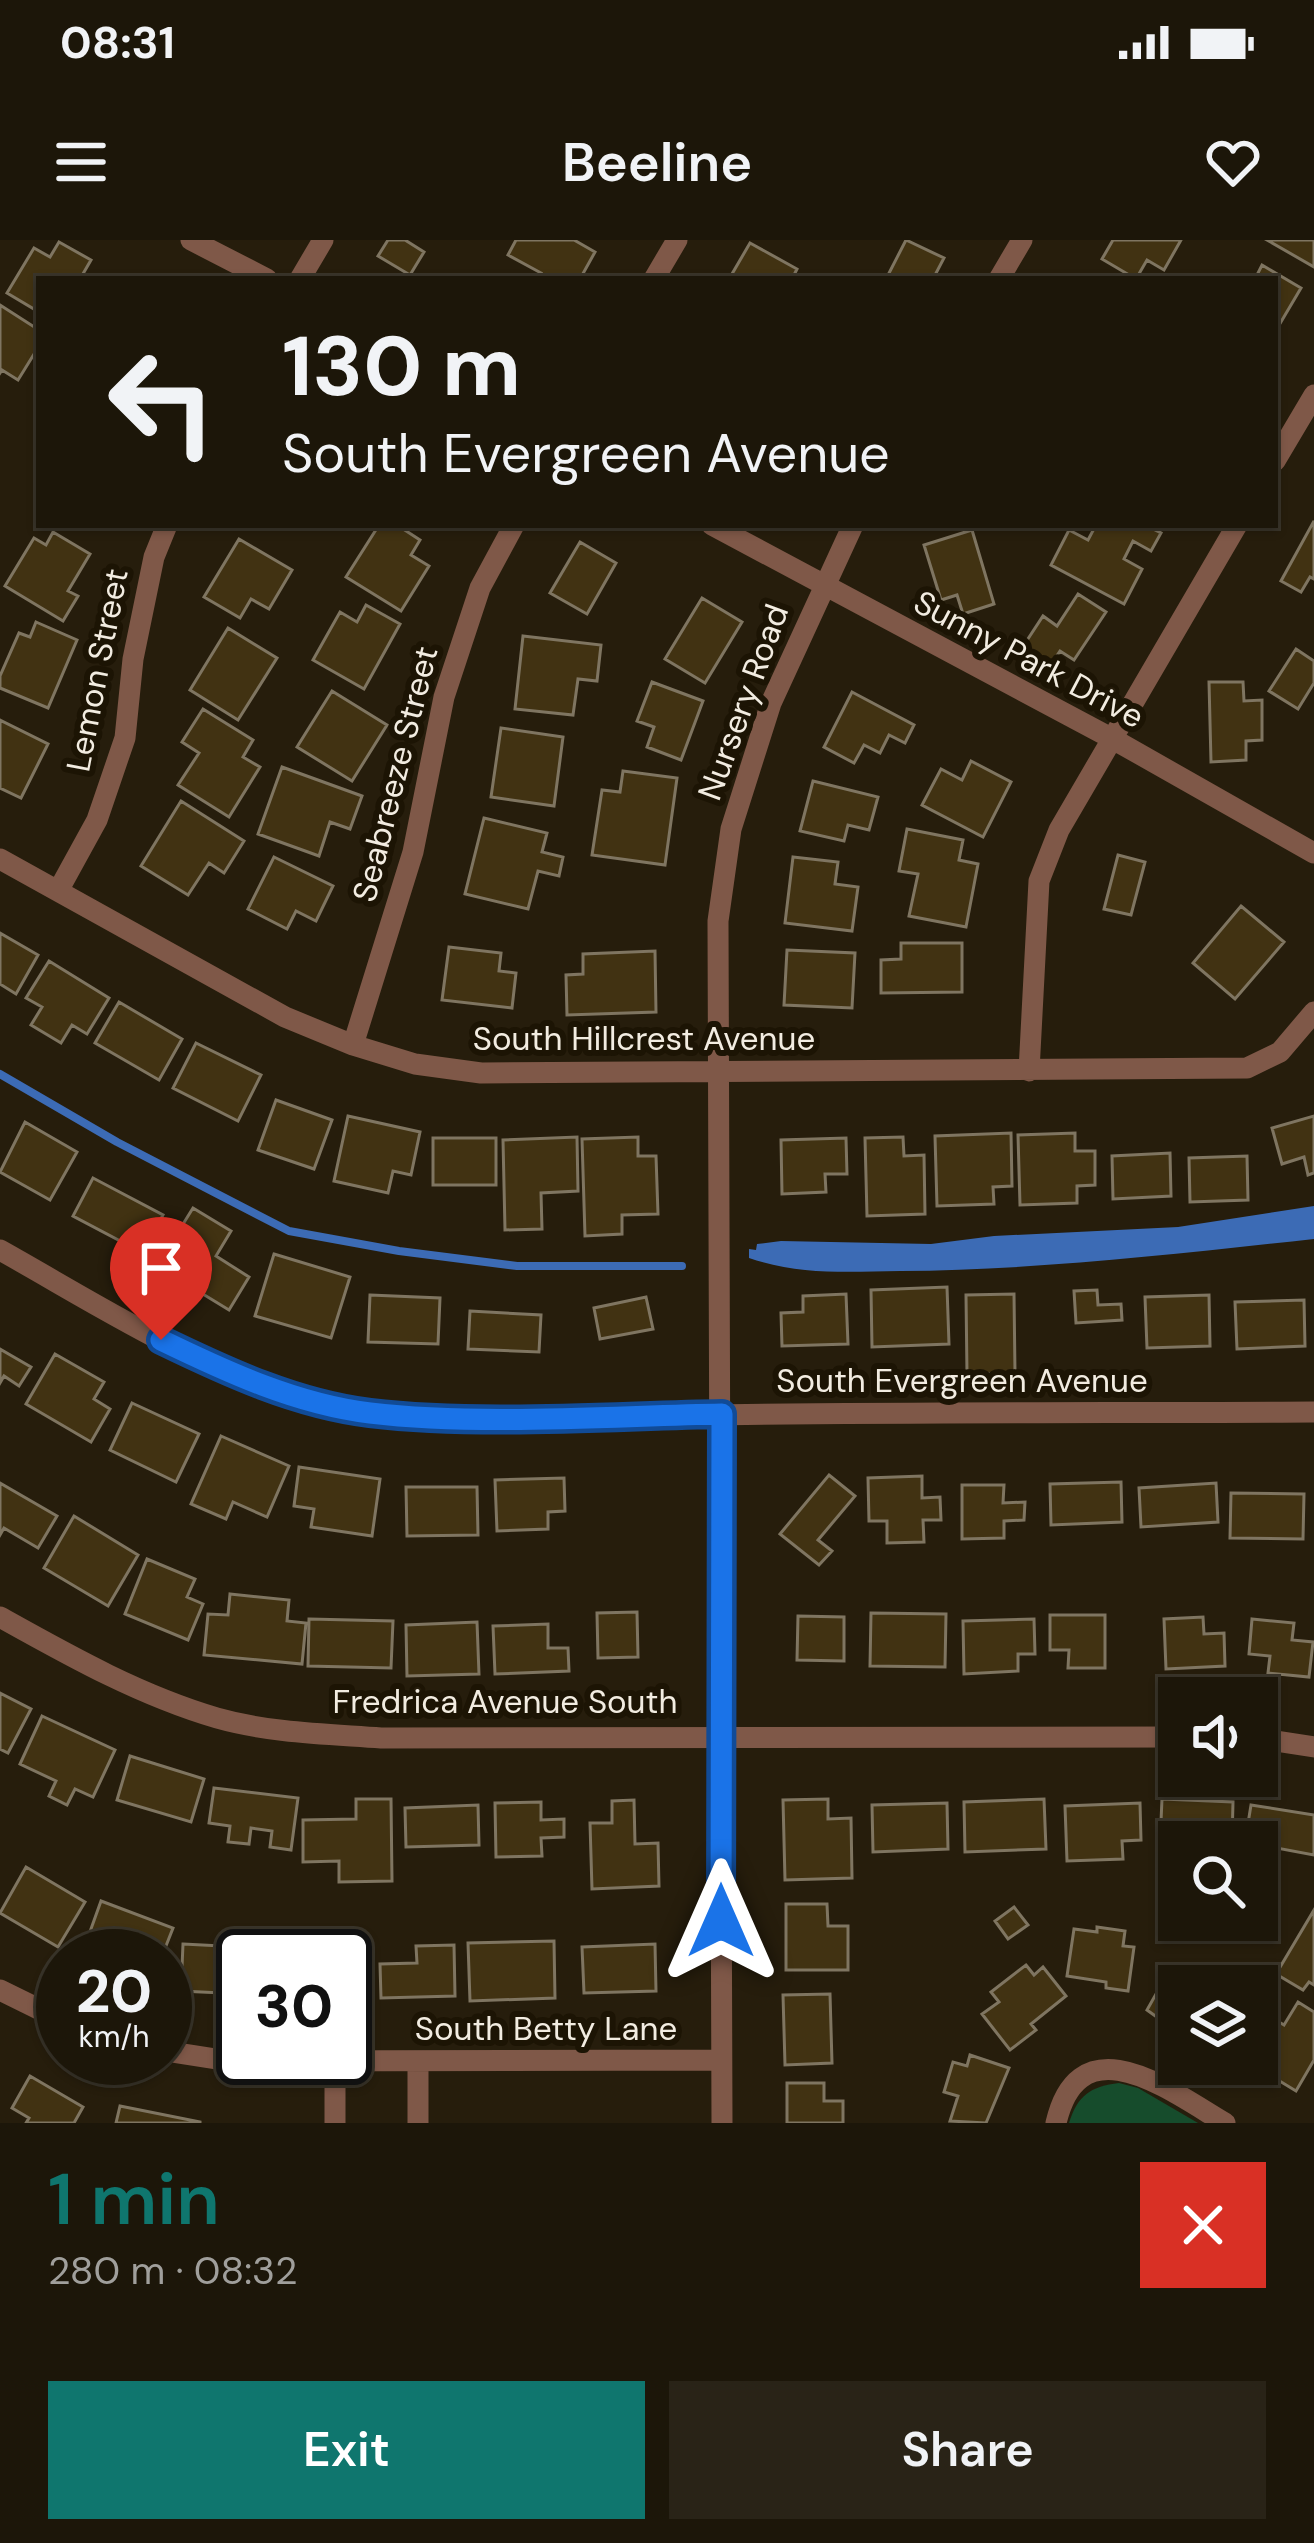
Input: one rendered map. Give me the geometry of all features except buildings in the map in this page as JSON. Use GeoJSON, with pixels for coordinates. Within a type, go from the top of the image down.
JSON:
{"type":"FeatureCollection","features":[{"type":"Feature","properties":{"kind":"street"},"geometry":{"type":"LineString","coordinates":[[191,240],[261,276]]}},
{"type":"Feature","properties":{"kind":"street"},"geometry":{"type":"LineString","coordinates":[[302,276],[323,240]]}},
{"type":"Feature","properties":{"kind":"street"},"geometry":{"type":"LineString","coordinates":[[656,276],[677,240]]}},
{"type":"Feature","properties":{"kind":"street"},"geometry":{"type":"LineString","coordinates":[[1001,276],[1022,240]]}},
{"type":"Feature","properties":{"kind":"street"},"geometry":{"type":"LineString","coordinates":[[1278,455],[1314,394]]}},
{"type":"Feature","properties":{"kind":"street","name":"Lemon Street"},"geometry":{"type":"LineString","coordinates":[[58,891],[97,820],[124,738],[133,658],[154,557],[166,528]]}},
{"type":"Feature","properties":{"kind":"street","name":"Seabreeze Street"},"geometry":{"type":"LineString","coordinates":[[353,1045],[413,852],[444,697],[480,588],[512,528]]}},
{"type":"Feature","properties":{"kind":"street","name":"Sunny Park Drive"},"geometry":{"type":"LineString","coordinates":[[717,528],[1111,738],[1314,853]]}},
{"type":"Feature","properties":{"kind":"street","name":"Nursery Road"},"geometry":{"type":"LineString","coordinates":[[721,2060],[718,921],[731,829],[771,703],[851,528]]}},
{"type":"Feature","properties":{"kind":"street"},"geometry":{"type":"LineString","coordinates":[[1029,1071],[1039,881],[1059,830],[1235,528]]}},
{"type":"Feature","properties":{"kind":"street","name":"South Hillcrest Avenue"},"geometry":{"type":"LineString","coordinates":[[0,859],[285,1017],[415,1064],[481,1073],[1246,1068],[1280,1052],[1314,1012]]}},
{"type":"Feature","properties":{"kind":"street","name":"South Evergreen Avenue"},"geometry":{"type":"LineString","coordinates":[[0,1250],[238,1377],[370,1413],[1314,1412]]}},
{"type":"Feature","properties":{"kind":"street","name":"Fredrica Avenue South"},"geometry":{"type":"LineString","coordinates":[[0,1617],[141,1690],[219,1718],[292,1732],[381,1738],[1158,1737]]}},
{"type":"Feature","properties":{"kind":"street"},"geometry":{"type":"LineString","coordinates":[[1278,1741],[1314,1747]]}},
{"type":"Feature","properties":{"kind":"street"},"geometry":{"type":"LineString","coordinates":[[2,1994],[36,2009]]}},
{"type":"Feature","properties":{"kind":"street","name":"South Betty Lane"},"geometry":{"type":"LineString","coordinates":[[372,2063],[721,2060],[722,2123]]}},
{"type":"Feature","properties":{"kind":"street"},"geometry":{"type":"LineString","coordinates":[[418,2062],[418,2123]]}},
{"type":"Feature","properties":{"kind":"street"},"geometry":{"type":"LineString","coordinates":[[1056,2123],[1060,2105],[1074,2084],[1092,2072],[1117,2067],[1144,2076],[1225,2123]]}},
{"type":"Feature","properties":{"kind":"street"},"geometry":{"type":"LineString","coordinates":[[335,2085],[335,2123]]}},
{"type":"Feature","properties":{"kind":"green space"},"geometry":{"type":"Polygon","coordinates":[[[1119,2083],[1138,2088],[1198,2123],[1069,2123],[1086,2094],[1119,2083]]]}},
{"type":"Feature","properties":{"kind":"water"},"geometry":{"type":"Polygon","coordinates":[[[1314,1206],[1314,1239],[1107,1260],[841,1272],[749,1258],[749,1249],[756,1250],[757,1244],[781,1241],[931,1244],[994,1236],[1178,1227],[1314,1206]]]}},
{"type":"Feature","properties":{"kind":"waterway"},"geometry":{"type":"LineString","coordinates":[[0,1074],[117,1142],[289,1231],[517,1266],[682,1266]]}},
{"type":"Feature","properties":{"kind":"route"},"geometry":{"type":"LineString","coordinates":[[161,1340],[238,1377],[370,1413],[722,1414],[721,1921]]}}]}
